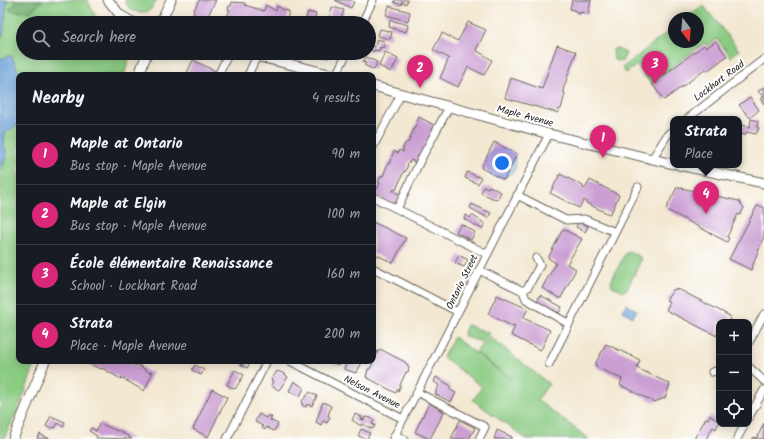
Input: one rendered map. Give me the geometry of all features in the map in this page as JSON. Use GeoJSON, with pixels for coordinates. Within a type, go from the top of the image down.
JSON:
{"type":"FeatureCollection","features":[{"type":"Feature","properties":{"kind":"main road"},"geometry":{"type":"LineString","coordinates":[[108,0],[122,16]]}},
{"type":"Feature","properties":{"kind":"main road"},"geometry":{"type":"LineString","coordinates":[[164,16],[172,0]]}},
{"type":"Feature","properties":{"kind":"main road"},"geometry":{"type":"LineString","coordinates":[[140,72],[144,60]]}},
{"type":"Feature","properties":{"kind":"main road"},"geometry":{"type":"LineString","coordinates":[[273,60],[323,72]]}},
{"type":"Feature","properties":{"kind":"main road","name":"Maple Avenue"},"geometry":{"type":"LineString","coordinates":[[376,87],[550,134],[670,163]]}},
{"type":"Feature","properties":{"kind":"main road"},"geometry":{"type":"LineString","coordinates":[[692,168],[764,183]]}},
{"type":"Feature","properties":{"kind":"main road"},"geometry":{"type":"LineString","coordinates":[[13,439],[44,364]]}},
{"type":"Feature","properties":{"kind":"street"},"geometry":{"type":"LineString","coordinates":[[365,16],[373,0]]}},
{"type":"Feature","properties":{"kind":"street","name":"Lockhart Road"},"geometry":{"type":"LineString","coordinates":[[690,116],[764,59]]}},
{"type":"Feature","properties":{"kind":"street"},"geometry":{"type":"LineString","coordinates":[[219,72],[225,60]]}},
{"type":"Feature","properties":{"kind":"street"},"geometry":{"type":"LineString","coordinates":[[249,72],[255,60]]}},
{"type":"Feature","properties":{"kind":"street"},"geometry":{"type":"LineString","coordinates":[[337,72],[343,60]]}},
{"type":"Feature","properties":{"kind":"street"},"geometry":{"type":"LineString","coordinates":[[376,141],[401,94]]}},
{"type":"Feature","properties":{"kind":"street"},"geometry":{"type":"LineString","coordinates":[[397,209],[421,159],[450,107]]}},
{"type":"Feature","properties":{"kind":"street"},"geometry":{"type":"LineString","coordinates":[[652,159],[670,132]]}},
{"type":"Feature","properties":{"kind":"street","name":"Ontario Street"},"geometry":{"type":"LineString","coordinates":[[394,437],[517,195],[550,134]]}},
{"type":"Feature","properties":{"kind":"street"},"geometry":{"type":"LineString","coordinates":[[549,364],[638,187]]}},
{"type":"Feature","properties":{"kind":"street"},"geometry":{"type":"LineString","coordinates":[[517,195],[566,220],[584,219],[615,232]]}},
{"type":"Feature","properties":{"kind":"street"},"geometry":{"type":"LineString","coordinates":[[376,198],[487,254]]}},
{"type":"Feature","properties":{"kind":"street"},"geometry":{"type":"LineString","coordinates":[[523,291],[528,287],[532,276],[540,265],[536,258]]}},
{"type":"Feature","properties":{"kind":"street"},"geometry":{"type":"LineString","coordinates":[[376,270],[458,312]]}},
{"type":"Feature","properties":{"kind":"street"},"geometry":{"type":"LineString","coordinates":[[479,270],[523,291],[526,299],[569,324]]}},
{"type":"Feature","properties":{"kind":"street"},"geometry":{"type":"LineString","coordinates":[[752,336],[764,314]]}},
{"type":"Feature","properties":{"kind":"street"},"geometry":{"type":"LineString","coordinates":[[227,439],[265,364]]}},
{"type":"Feature","properties":{"kind":"street","name":"Nelson Avenue"},"geometry":{"type":"LineString","coordinates":[[296,364],[403,419]]}},
{"type":"Feature","properties":{"kind":"street"},"geometry":{"type":"LineString","coordinates":[[752,370],[764,381]]}},
{"type":"Feature","properties":{"kind":"street"},"geometry":{"type":"LineString","coordinates":[[752,412],[764,390]]}},
{"type":"Feature","properties":{"kind":"street"},"geometry":{"type":"LineString","coordinates":[[417,392],[485,427],[480,439]]}},
{"type":"Feature","properties":{"kind":"street"},"geometry":{"type":"LineString","coordinates":[[737,439],[743,427]]}},
{"type":"Feature","properties":{"kind":"street"},"geometry":{"type":"LineString","coordinates":[[394,437],[404,439]]}},
{"type":"Feature","properties":{"kind":"green space"},"geometry":{"type":"Polygon","coordinates":[[[7,0],[87,0],[95,16],[16,16],[16,60],[129,60],[125,72],[19,72],[11,55],[0,59],[0,39],[3,35],[7,0]]]}},
{"type":"Feature","properties":{"kind":"green space"},"geometry":{"type":"Polygon","coordinates":[[[14,0],[43,0],[30,12],[10,11],[10,8],[16,4],[14,0]]]}},
{"type":"Feature","properties":{"kind":"green space"},"geometry":{"type":"Polygon","coordinates":[[[125,0],[157,0],[151,9],[146,12],[138,12],[128,7],[125,0]]]}},
{"type":"Feature","properties":{"kind":"green space"},"geometry":{"type":"Polygon","coordinates":[[[703,5],[739,50],[731,57],[717,39],[707,46],[704,43],[704,12],[694,12],[703,5]]]}},
{"type":"Feature","properties":{"kind":"green space"},"geometry":{"type":"Polygon","coordinates":[[[668,32],[668,48],[698,48],[651,84],[637,65],[626,73],[622,68],[668,32]]]}},
{"type":"Feature","properties":{"kind":"green space"},"geometry":{"type":"Polygon","coordinates":[[[615,48],[626,53],[622,62],[614,60],[613,50],[615,48]]]}},
{"type":"Feature","properties":{"kind":"green space"},"geometry":{"type":"Polygon","coordinates":[[[16,126],[16,364],[34,364],[25,391],[4,439],[0,439],[0,173],[7,154],[4,146],[5,133],[16,126]]]}},
{"type":"Feature","properties":{"kind":"green space"},"geometry":{"type":"Polygon","coordinates":[[[629,251],[640,257],[641,260],[627,289],[624,291],[612,286],[611,281],[626,252],[629,251]]]}},
{"type":"Feature","properties":{"kind":"green space"},"geometry":{"type":"Polygon","coordinates":[[[467,325],[489,333],[482,342],[465,337],[464,333],[467,325]]]}},
{"type":"Feature","properties":{"kind":"green space"},"geometry":{"type":"Polygon","coordinates":[[[489,336],[549,384],[537,400],[589,439],[526,439],[473,400],[482,387],[443,357],[454,337],[511,380],[476,352],[489,336]]]}},
{"type":"Feature","properties":{"kind":"water"},"geometry":{"type":"Polygon","coordinates":[[[0,0],[7,0],[3,35],[0,39],[0,0]]]}},
{"type":"Feature","properties":{"kind":"water"},"geometry":{"type":"Polygon","coordinates":[[[11,55],[19,72],[16,72],[16,126],[5,133],[4,146],[7,154],[0,173],[0,59],[11,55]]]}},
{"type":"Feature","properties":{"kind":"water"},"geometry":{"type":"Polygon","coordinates":[[[626,304],[637,310],[633,317],[622,311],[626,304]]]}},
{"type":"Feature","properties":{"kind":"building"},"geometry":{"type":"Polygon","coordinates":[[[199,0],[216,0],[208,16],[195,16],[193,12],[199,0]]]}},
{"type":"Feature","properties":{"kind":"building"},"geometry":{"type":"Polygon","coordinates":[[[335,0],[350,0],[354,2],[351,8],[335,0]]]}},
{"type":"Feature","properties":{"kind":"building"},"geometry":{"type":"Polygon","coordinates":[[[395,0],[408,0],[406,4],[402,2],[401,5],[394,2],[395,0]]]}},
{"type":"Feature","properties":{"kind":"building"},"geometry":{"type":"Polygon","coordinates":[[[572,0],[591,0],[588,14],[580,12],[580,14],[576,13],[576,11],[570,9],[572,0]]]}},
{"type":"Feature","properties":{"kind":"building"},"geometry":{"type":"Polygon","coordinates":[[[232,2],[245,3],[245,5],[264,11],[266,5],[276,11],[277,6],[281,9],[289,11],[288,16],[227,16],[230,10],[228,10],[229,6],[231,6],[232,2]]]}},
{"type":"Feature","properties":{"kind":"building"},"geometry":{"type":"Polygon","coordinates":[[[389,6],[410,12],[408,21],[386,15],[389,6]]]}},
{"type":"Feature","properties":{"kind":"building"},"geometry":{"type":"Polygon","coordinates":[[[332,7],[344,10],[342,16],[330,16],[332,7]]]}},
{"type":"Feature","properties":{"kind":"building"},"geometry":{"type":"Polygon","coordinates":[[[308,12],[316,14],[316,16],[307,16],[308,12]]]}},
{"type":"Feature","properties":{"kind":"building"},"geometry":{"type":"Polygon","coordinates":[[[390,20],[408,25],[406,32],[389,27],[390,20]]]}},
{"type":"Feature","properties":{"kind":"building"},"geometry":{"type":"Polygon","coordinates":[[[468,22],[486,30],[476,50],[492,60],[484,75],[468,67],[458,87],[440,78],[449,58],[433,50],[442,33],[458,41],[468,22]]]}},
{"type":"Feature","properties":{"kind":"building"},"geometry":{"type":"Polygon","coordinates":[[[380,29],[392,32],[390,39],[378,36],[380,29]]]}},
{"type":"Feature","properties":{"kind":"building"},"geometry":{"type":"Polygon","coordinates":[[[377,39],[385,41],[383,48],[380,47],[379,51],[376,50],[377,39]]]}},
{"type":"Feature","properties":{"kind":"building"},"geometry":{"type":"Polygon","coordinates":[[[716,41],[727,56],[707,71],[706,69],[664,100],[652,84],[700,48],[704,48],[704,45],[706,48],[716,41]]]}},
{"type":"Feature","properties":{"kind":"building"},"geometry":{"type":"Polygon","coordinates":[[[557,45],[576,52],[563,90],[565,94],[561,109],[559,109],[558,113],[505,98],[511,78],[542,89],[557,45]]]}},
{"type":"Feature","properties":{"kind":"building"},"geometry":{"type":"Polygon","coordinates":[[[385,52],[398,59],[391,72],[379,66],[385,52]]]}},
{"type":"Feature","properties":{"kind":"building"},"geometry":{"type":"Polygon","coordinates":[[[193,60],[217,72],[187,72],[193,60]]]}},
{"type":"Feature","properties":{"kind":"building"},"geometry":{"type":"Polygon","coordinates":[[[364,60],[373,60],[377,62],[374,70],[364,65],[366,63],[363,62],[364,60]]]}},
{"type":"Feature","properties":{"kind":"building"},"geometry":{"type":"Polygon","coordinates":[[[764,87],[764,104],[760,99],[763,97],[758,91],[764,87]]]}},
{"type":"Feature","properties":{"kind":"building"},"geometry":{"type":"Polygon","coordinates":[[[750,97],[759,110],[750,118],[739,105],[750,97]]]}},
{"type":"Feature","properties":{"kind":"building"},"geometry":{"type":"Polygon","coordinates":[[[419,117],[436,126],[430,139],[428,138],[425,144],[427,145],[423,151],[422,150],[417,163],[411,160],[407,164],[408,165],[396,190],[394,189],[393,191],[401,195],[396,206],[376,196],[376,188],[380,183],[378,182],[381,176],[383,176],[394,151],[398,153],[399,150],[403,152],[406,142],[408,143],[419,117]]]}},
{"type":"Feature","properties":{"kind":"building"},"geometry":{"type":"Polygon","coordinates":[[[751,119],[758,121],[757,127],[759,128],[756,134],[746,132],[745,135],[742,134],[742,125],[750,127],[751,119]]]}},
{"type":"Feature","properties":{"kind":"building"},"geometry":{"type":"Polygon","coordinates":[[[494,142],[517,154],[504,180],[481,168],[494,142]]]}},
{"type":"Feature","properties":{"kind":"building"},"geometry":{"type":"Polygon","coordinates":[[[467,172],[481,178],[478,184],[465,178],[467,172]]]}},
{"type":"Feature","properties":{"kind":"building"},"geometry":{"type":"Polygon","coordinates":[[[560,174],[583,186],[585,189],[590,180],[619,195],[611,213],[609,214],[586,203],[584,200],[579,208],[550,193],[560,174]]]}},
{"type":"Feature","properties":{"kind":"building"},"geometry":{"type":"Polygon","coordinates":[[[484,186],[488,188],[489,186],[501,192],[497,200],[481,193],[484,186]]]}},
{"type":"Feature","properties":{"kind":"building"},"geometry":{"type":"Polygon","coordinates":[[[677,187],[739,201],[744,208],[740,215],[738,214],[727,237],[729,238],[727,242],[666,209],[677,187]]]}},
{"type":"Feature","properties":{"kind":"building"},"geometry":{"type":"Polygon","coordinates":[[[472,204],[491,213],[488,218],[470,208],[472,204]]]}},
{"type":"Feature","properties":{"kind":"building"},"geometry":{"type":"Polygon","coordinates":[[[757,206],[764,207],[764,236],[751,270],[729,259],[757,206]]]}},
{"type":"Feature","properties":{"kind":"building"},"geometry":{"type":"Polygon","coordinates":[[[466,215],[470,218],[472,215],[485,224],[482,229],[464,219],[466,215]]]}},
{"type":"Feature","properties":{"kind":"building"},"geometry":{"type":"Polygon","coordinates":[[[579,221],[588,226],[585,232],[576,227],[579,221]]]}},
{"type":"Feature","properties":{"kind":"building"},"geometry":{"type":"Polygon","coordinates":[[[376,223],[406,238],[393,263],[376,254],[376,223]]]}},
{"type":"Feature","properties":{"kind":"building"},"geometry":{"type":"Polygon","coordinates":[[[461,224],[475,232],[471,240],[456,232],[461,224]]]}},
{"type":"Feature","properties":{"kind":"building"},"geometry":{"type":"Polygon","coordinates":[[[563,229],[582,239],[567,264],[576,269],[561,298],[559,298],[542,288],[556,263],[548,258],[563,229]]]}},
{"type":"Feature","properties":{"kind":"building"},"geometry":{"type":"Polygon","coordinates":[[[459,255],[468,260],[464,267],[455,263],[459,255]]]}},
{"type":"Feature","properties":{"kind":"building"},"geometry":{"type":"Polygon","coordinates":[[[674,289],[680,290],[730,316],[730,319],[716,319],[716,335],[666,310],[670,302],[666,300],[674,289]]]}},
{"type":"Feature","properties":{"kind":"building"},"geometry":{"type":"Polygon","coordinates":[[[497,295],[528,309],[523,318],[550,330],[540,350],[511,335],[515,326],[512,326],[488,314],[497,295]]]}},
{"type":"Feature","properties":{"kind":"building"},"geometry":{"type":"Polygon","coordinates":[[[540,295],[562,307],[559,313],[537,302],[540,295]]]}},
{"type":"Feature","properties":{"kind":"building"},"geometry":{"type":"Polygon","coordinates":[[[606,344],[640,360],[637,368],[670,384],[665,398],[654,402],[620,385],[622,379],[598,368],[595,364],[606,344]]]}},
{"type":"Feature","properties":{"kind":"building"},"geometry":{"type":"Polygon","coordinates":[[[380,349],[405,362],[409,367],[400,388],[398,388],[399,391],[397,390],[396,393],[366,377],[368,369],[370,369],[372,364],[376,364],[377,351],[378,352],[380,349]]]}},
{"type":"Feature","properties":{"kind":"building"},"geometry":{"type":"Polygon","coordinates":[[[89,364],[132,364],[136,366],[137,364],[150,373],[151,371],[153,372],[144,391],[122,378],[121,379],[102,368],[101,369],[89,364]]]}},
{"type":"Feature","properties":{"kind":"building"},"geometry":{"type":"Polygon","coordinates":[[[242,364],[249,364],[247,368],[242,364]]]}},
{"type":"Feature","properties":{"kind":"building"},"geometry":{"type":"Polygon","coordinates":[[[346,364],[361,364],[356,373],[344,369],[346,364]]]}},
{"type":"Feature","properties":{"kind":"building"},"geometry":{"type":"Polygon","coordinates":[[[195,365],[204,370],[201,375],[192,370],[195,365]]]}},
{"type":"Feature","properties":{"kind":"building"},"geometry":{"type":"Polygon","coordinates":[[[235,370],[244,375],[235,389],[227,385],[235,370]]]}},
{"type":"Feature","properties":{"kind":"building"},"geometry":{"type":"Polygon","coordinates":[[[277,371],[288,377],[279,390],[271,386],[273,381],[271,380],[277,371]]]}},
{"type":"Feature","properties":{"kind":"building"},"geometry":{"type":"Polygon","coordinates":[[[436,377],[451,386],[449,389],[456,393],[451,402],[435,394],[439,385],[434,382],[436,377]]]}},
{"type":"Feature","properties":{"kind":"building"},"geometry":{"type":"Polygon","coordinates":[[[294,381],[304,388],[300,396],[289,391],[294,381]]]}},
{"type":"Feature","properties":{"kind":"building"},"geometry":{"type":"Polygon","coordinates":[[[212,389],[227,397],[208,437],[193,429],[212,389]]]}},
{"type":"Feature","properties":{"kind":"building"},"geometry":{"type":"Polygon","coordinates":[[[310,392],[317,396],[312,406],[307,404],[306,407],[302,405],[302,401],[310,392]]]}},
{"type":"Feature","properties":{"kind":"building"},"geometry":{"type":"Polygon","coordinates":[[[323,402],[331,406],[328,416],[330,417],[327,423],[323,421],[321,425],[316,422],[323,402]]]}},
{"type":"Feature","properties":{"kind":"building"},"geometry":{"type":"Polygon","coordinates":[[[429,403],[444,412],[430,439],[415,432],[429,403]]]}},
{"type":"Feature","properties":{"kind":"building"},"geometry":{"type":"Polygon","coordinates":[[[259,414],[266,418],[268,415],[272,417],[270,420],[278,424],[274,431],[266,427],[265,430],[262,428],[263,426],[255,422],[259,414]]]}},
{"type":"Feature","properties":{"kind":"building"},"geometry":{"type":"Polygon","coordinates":[[[355,414],[362,417],[361,419],[364,420],[365,417],[371,418],[374,421],[372,424],[375,425],[373,429],[362,424],[361,426],[352,420],[355,414]]]}},
{"type":"Feature","properties":{"kind":"building"},"geometry":{"type":"Polygon","coordinates":[[[710,415],[716,420],[716,429],[713,427],[706,439],[694,439],[706,418],[708,419],[710,415]]]}},
{"type":"Feature","properties":{"kind":"building"},"geometry":{"type":"Polygon","coordinates":[[[51,416],[65,422],[63,427],[58,423],[55,428],[52,427],[51,429],[46,426],[51,416]]]}},
{"type":"Feature","properties":{"kind":"building"},"geometry":{"type":"Polygon","coordinates":[[[460,420],[475,428],[469,439],[451,439],[460,420]]]}},
{"type":"Feature","properties":{"kind":"building"},"geometry":{"type":"Polygon","coordinates":[[[100,423],[117,431],[118,430],[132,439],[96,438],[97,436],[89,431],[91,428],[96,431],[100,423]]]}},
{"type":"Feature","properties":{"kind":"building"},"geometry":{"type":"Polygon","coordinates":[[[764,423],[764,439],[752,439],[754,437],[757,438],[764,423]]]}},
{"type":"Feature","properties":{"kind":"building"},"geometry":{"type":"Polygon","coordinates":[[[361,429],[370,433],[367,439],[358,436],[361,429]]]}},
{"type":"Feature","properties":{"kind":"building"},"geometry":{"type":"Polygon","coordinates":[[[497,430],[512,437],[512,439],[494,439],[497,430]]]}},
{"type":"Feature","properties":{"kind":"building"},"geometry":{"type":"Polygon","coordinates":[[[40,434],[50,439],[37,439],[40,434]]]}},
{"type":"Feature","properties":{"kind":"place","name":"École élémentaire Renaissance"},"geometry":{"type":"Point","coordinates":[655,84]}},
{"type":"Feature","properties":{"kind":"place","name":"Maple at Elgin"},"geometry":{"type":"Point","coordinates":[420,88]}},
{"type":"Feature","properties":{"kind":"place","name":"Maple at Ontario"},"geometry":{"type":"Point","coordinates":[603,158]}},
{"type":"Feature","properties":{"kind":"place","name":"Strata"},"geometry":{"type":"Point","coordinates":[706,214]}}]}
